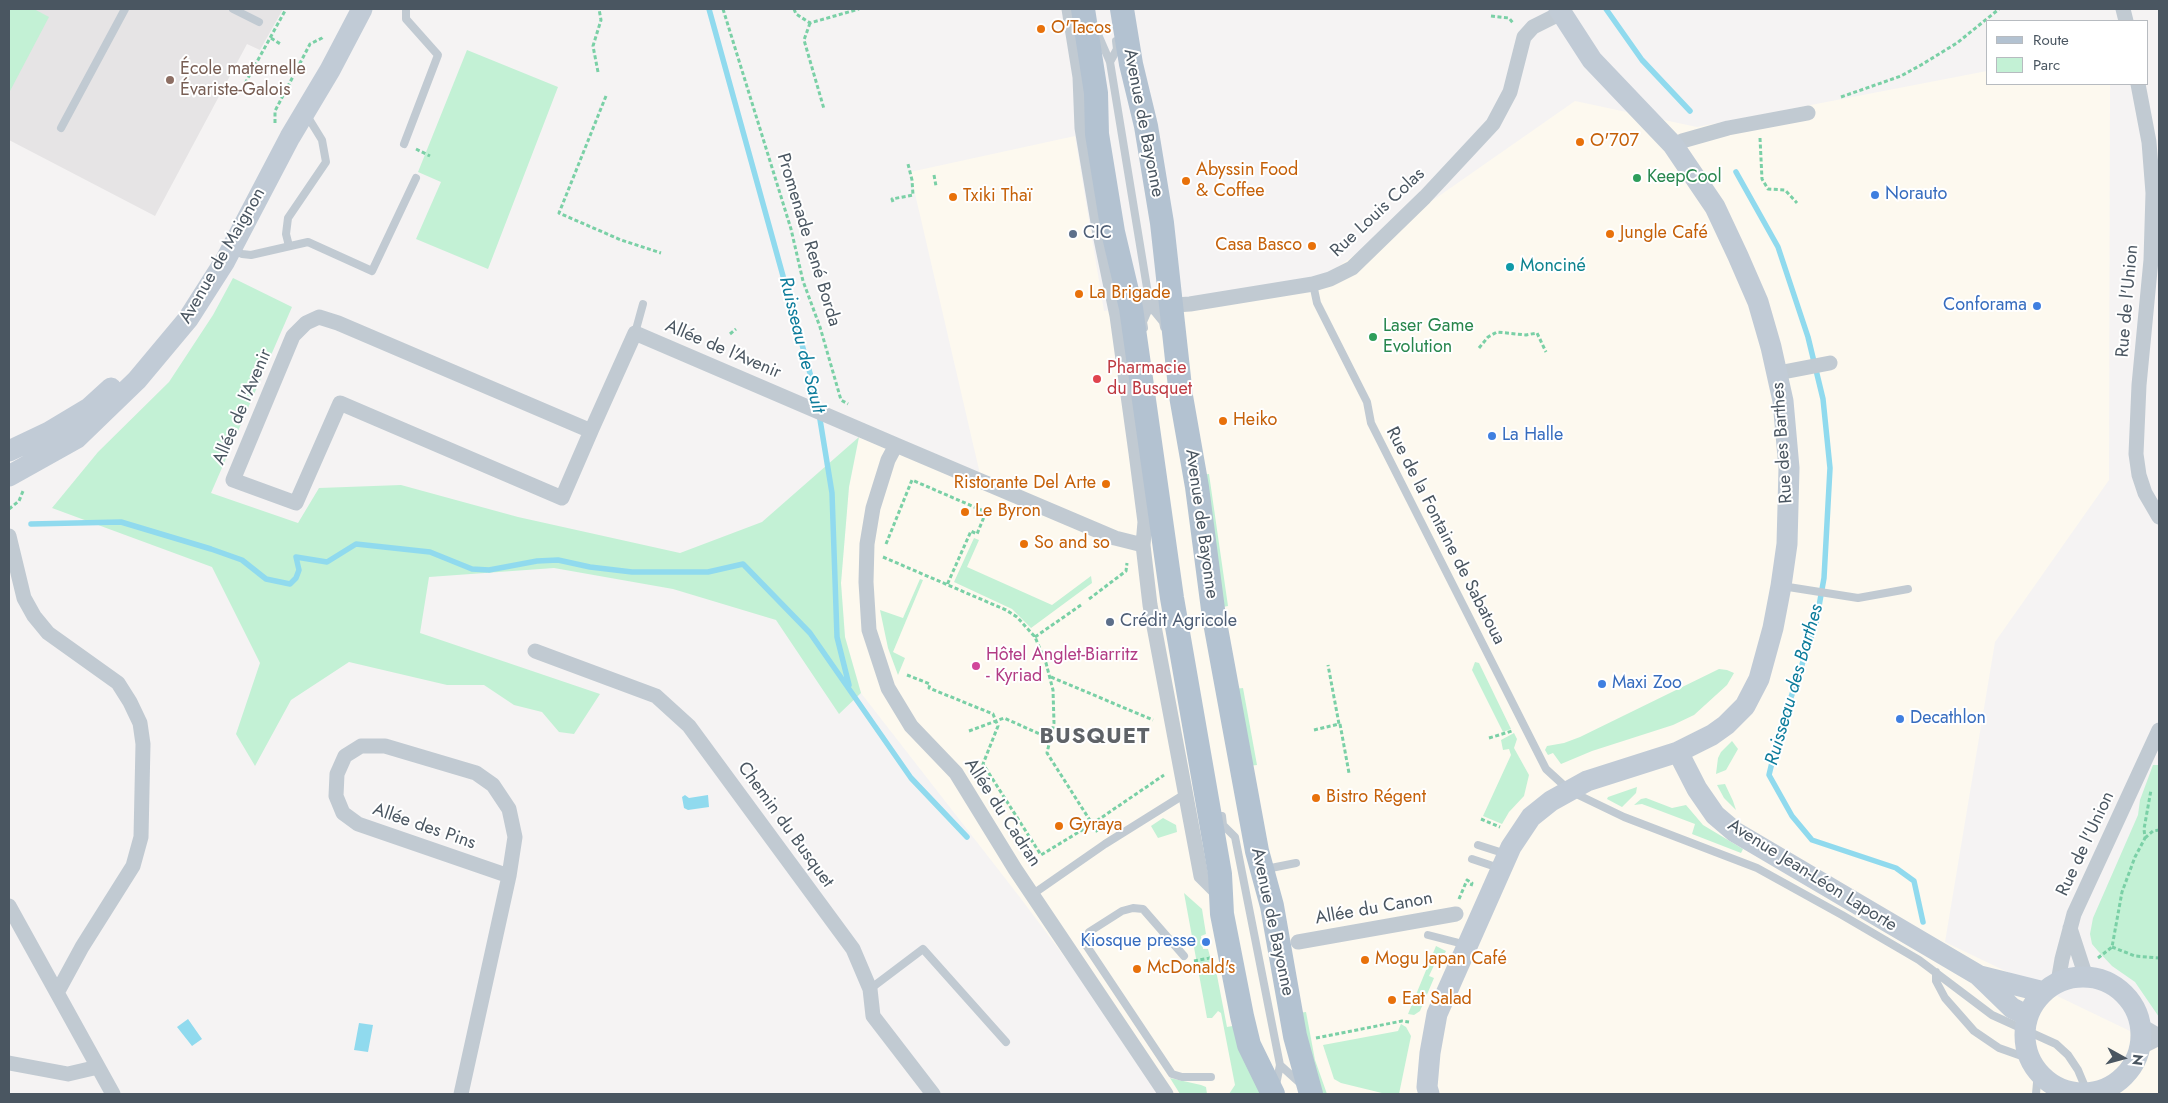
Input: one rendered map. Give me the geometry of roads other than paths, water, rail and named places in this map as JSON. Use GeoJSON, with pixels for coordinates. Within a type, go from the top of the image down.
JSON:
{"type":"FeatureCollection","features":[{"type":"Feature","properties":{"kind":"main road","name":"Avenue de Bayonne"},"geometry":{"type":"LineString","coordinates":[[1122,9],[1162,223],[1150,307],[1172,598],[1220,874],[1222,914],[1242,1016],[1250,1045],[1274,1094]]}},
{"type":"Feature","properties":{"kind":"main road","name":"Avenue de Bayonne"},"geometry":{"type":"LineString","coordinates":[[1090,17],[1097,134],[1114,232],[1150,307],[1181,396],[1214,617],[1257,851],[1272,906],[1295,1036],[1310,1092]]}},
{"type":"Feature","properties":{"kind":"street","name":"Avenue de Maignon"},"geometry":{"type":"LineString","coordinates":[[9,476],[77,438],[116,402],[163,352],[188,319],[231,248],[239,223],[348,9]]}},
{"type":"Feature","properties":{"kind":"street","name":"Avenue de Maignon"},"geometry":{"type":"LineString","coordinates":[[9,451],[49,432],[88,408],[149,353],[184,310],[306,112],[362,9]]}},
{"type":"Feature","properties":{"kind":"street"},"geometry":{"type":"LineString","coordinates":[[1068,9],[1080,77],[1082,128],[1100,234],[1117,316],[1136,453],[1145,522],[1143,545],[1150,605],[1200,876],[1222,897]]}},
{"type":"Feature","properties":{"kind":"street","name":"Rue Louis Colas"},"geometry":{"type":"LineString","coordinates":[[1150,307],[1313,284],[1352,268],[1425,197],[1493,124],[1510,92],[1524,37],[1534,27],[1560,11]]}},
{"type":"Feature","properties":{"kind":"street","name":"Rue des Barthes"},"geometry":{"type":"LineString","coordinates":[[1560,11],[1592,60],[1674,146],[1715,207],[1758,302],[1778,373],[1783,400],[1789,468],[1788,526],[1781,586],[1759,679],[1745,706],[1726,725],[1712,735],[1678,752]]}},
{"type":"Feature","properties":{"kind":"street","name":"Rue de l'Union"},"geometry":{"type":"LineString","coordinates":[[2138,85],[2149,142],[2153,193],[2151,260],[2139,385],[2136,454],[2139,475],[2145,493],[2159,517]]}},
{"type":"Feature","properties":{"kind":"street"},"geometry":{"type":"LineString","coordinates":[[1674,146],[1682,141],[1728,128],[1808,113]]}},
{"type":"Feature","properties":{"kind":"street","name":"Allée de l'Avenir"},"geometry":{"type":"LineString","coordinates":[[591,432],[338,323],[319,317],[306,323],[293,336],[233,480],[296,503],[340,404],[562,498],[635,333],[896,445]]}},
{"type":"Feature","properties":{"kind":"street"},"geometry":{"type":"LineString","coordinates":[[1778,373],[1830,363]]}},
{"type":"Feature","properties":{"kind":"street"},"geometry":{"type":"LineString","coordinates":[[896,445],[1115,538],[1143,545]]}},
{"type":"Feature","properties":{"kind":"street","name":"Allée du Cadran"},"geometry":{"type":"LineString","coordinates":[[896,445],[888,460],[873,508],[867,544],[866,582],[869,630],[888,688],[911,726],[956,773],[1033,894],[1166,1094]]}},
{"type":"Feature","properties":{"kind":"street"},"geometry":{"type":"LineString","coordinates":[[9,536],[24,598],[34,616],[48,633],[118,684],[130,702],[140,723],[143,744],[141,837],[134,866],[82,947],[57,993]]}},
{"type":"Feature","properties":{"kind":"street","name":"Chemin du Busquet"},"geometry":{"type":"LineString","coordinates":[[536,651],[656,696],[690,726],[853,949],[870,989],[873,1016],[933,1094]]}},
{"type":"Feature","properties":{"kind":"street","name":"Rue de l'Union"},"geometry":{"type":"LineString","coordinates":[[2051,987],[2062,959],[2074,914],[2159,730]]}},
{"type":"Feature","properties":{"kind":"street","name":"Allée des Pins"},"geometry":{"type":"LineString","coordinates":[[461,1094],[509,876],[515,837],[509,809],[493,785],[476,773],[385,746],[361,746],[345,756],[337,774],[336,796],[343,813],[358,824],[509,876]]}},
{"type":"Feature","properties":{"kind":"street"},"geometry":{"type":"LineString","coordinates":[[1426,1092],[1437,1014],[1504,862],[1531,817],[1552,801],[1587,782],[1678,752]]}},
{"type":"Feature","properties":{"kind":"street","name":"Avenue Jean-Léon Laporte"},"geometry":{"type":"LineString","coordinates":[[1678,752],[1696,790],[1715,815],[1735,832],[1978,975],[2027,1023]]}},
{"type":"Feature","properties":{"kind":"street"},"geometry":{"type":"LineString","coordinates":[[9,906],[113,1094]]}},
{"type":"Feature","properties":{"kind":"street","name":"Allée du Canon"},"geometry":{"type":"LineString","coordinates":[[1298,942],[1454,914]]}},
{"type":"Feature","properties":{"kind":"street"},"geometry":{"type":"LineString","coordinates":[[2070,928],[2091,969],[2102,980],[2117,988],[2129,1000],[2137,1015],[2140,1026],[2139,1048],[2131,1068],[2116,1088],[2088,1094],[2059,1091],[2044,1079],[2034,1065],[2026,1048],[2027,1023],[2035,1003],[2051,987],[2091,969]]}},
{"type":"Feature","properties":{"kind":"street","name":"Avenue Jean-Léon Laporte"},"geometry":{"type":"LineString","coordinates":[[1978,975],[2051,987]]}},
{"type":"Feature","properties":{"kind":"street"},"geometry":{"type":"LineString","coordinates":[[2140,1026],[2159,1037]]}},
{"type":"Feature","properties":{"kind":"street"},"geometry":{"type":"LineString","coordinates":[[2139,1048],[2159,1037]]}},
{"type":"Feature","properties":{"kind":"street"},"geometry":{"type":"LineString","coordinates":[[9,1063],[68,1074],[98,1067]]}},
{"type":"Feature","properties":{"kind":"lane"},"geometry":{"type":"LineString","coordinates":[[61,128],[125,9]]}},
{"type":"Feature","properties":{"kind":"lane"},"geometry":{"type":"LineString","coordinates":[[233,9],[259,22]]}},
{"type":"Feature","properties":{"kind":"lane"},"geometry":{"type":"LineString","coordinates":[[404,144],[438,55],[406,19],[406,9]]}},
{"type":"Feature","properties":{"kind":"lane"},"geometry":{"type":"LineString","coordinates":[[1090,17],[1110,62],[1150,307],[1163,322],[1165,332]]}},
{"type":"Feature","properties":{"kind":"lane"},"geometry":{"type":"LineString","coordinates":[[1110,62],[1117,49],[1115,33]]}},
{"type":"Feature","properties":{"kind":"lane"},"geometry":{"type":"LineString","coordinates":[[289,246],[286,234],[288,218],[326,162],[322,140],[306,112]]}},
{"type":"Feature","properties":{"kind":"lane"},"geometry":{"type":"LineString","coordinates":[[231,248],[242,254],[251,255],[308,242],[372,271],[416,178]]}},
{"type":"Feature","properties":{"kind":"lane","name":"Rue de la Fontaine de Sabatoua"},"geometry":{"type":"LineString","coordinates":[[1313,284],[1317,303],[1367,402],[1371,423],[1546,769],[1570,791],[1624,817],[1756,868],[1842,914],[1919,960],[1992,1015],[2027,1023],[2056,1044],[2068,1056],[2078,1070],[2088,1094]]}},
{"type":"Feature","properties":{"kind":"lane"},"geometry":{"type":"LineString","coordinates":[[635,333],[643,304]]}},
{"type":"Feature","properties":{"kind":"lane"},"geometry":{"type":"LineString","coordinates":[[1146,338],[1143,322],[1150,307]]}},
{"type":"Feature","properties":{"kind":"lane"},"geometry":{"type":"LineString","coordinates":[[1166,342],[1181,447]]}},
{"type":"Feature","properties":{"kind":"lane"},"geometry":{"type":"LineString","coordinates":[[1781,586],[1858,598],[1908,589]]}},
{"type":"Feature","properties":{"kind":"lane"},"geometry":{"type":"LineString","coordinates":[[1204,609],[1209,638]]}},
{"type":"Feature","properties":{"kind":"lane"},"geometry":{"type":"LineString","coordinates":[[1033,894],[1106,844],[1186,794]]}},
{"type":"Feature","properties":{"kind":"lane"},"geometry":{"type":"LineString","coordinates":[[1220,806],[1223,825],[1235,837],[1280,1065],[1274,1094]]}},
{"type":"Feature","properties":{"kind":"lane"},"geometry":{"type":"LineString","coordinates":[[1235,837],[1241,828]]}},
{"type":"Feature","properties":{"kind":"lane"},"geometry":{"type":"LineString","coordinates":[[1478,845],[1504,862]]}},
{"type":"Feature","properties":{"kind":"lane"},"geometry":{"type":"LineString","coordinates":[[1472,859],[1504,862]]}},
{"type":"Feature","properties":{"kind":"lane"},"geometry":{"type":"LineString","coordinates":[[1262,870],[1296,863]]}},
{"type":"Feature","properties":{"kind":"lane"},"geometry":{"type":"LineString","coordinates":[[1185,959],[1144,909],[1122,910],[1088,932],[1086,938],[1086,945],[1172,1074],[1182,1077],[1211,1077]]}},
{"type":"Feature","properties":{"kind":"lane"},"geometry":{"type":"LineString","coordinates":[[1428,935],[1467,945]]}},
{"type":"Feature","properties":{"kind":"lane"},"geometry":{"type":"LineString","coordinates":[[870,989],[923,949],[1006,1042]]}},
{"type":"Feature","properties":{"kind":"lane"},"geometry":{"type":"LineString","coordinates":[[1936,972],[1936,981],[1945,998],[1974,1031],[1999,1048],[2034,1065],[2036,1094]]}},
{"type":"Feature","properties":{"kind":"lane"},"geometry":{"type":"LineString","coordinates":[[1280,1065],[1310,1092]]}},
{"type":"Feature","properties":{"kind":"water"},"geometry":{"type":"Polygon","coordinates":[[[685,795],[689,798],[708,795],[709,807],[688,810],[684,808],[682,797],[685,795]]]}},
{"type":"Feature","properties":{"kind":"water"},"geometry":{"type":"Polygon","coordinates":[[[188,1019],[202,1039],[192,1046],[177,1027],[188,1019]]]}},
{"type":"Feature","properties":{"kind":"water"},"geometry":{"type":"Polygon","coordinates":[[[359,1023],[373,1025],[368,1052],[354,1050],[359,1023]]]}},
{"type":"Feature","properties":{"kind":"waterway","name":"Ruisseau de Sault"},"geometry":{"type":"LineString","coordinates":[[709,9],[816,395],[832,493],[837,637],[849,685]]}},
{"type":"Feature","properties":{"kind":"waterway","name":"Ruisseau des Barthes"},"geometry":{"type":"LineString","coordinates":[[1606,9],[1642,60],[1690,111]]}},
{"type":"Feature","properties":{"kind":"waterway","name":"Ruisseau des Barthes"},"geometry":{"type":"LineString","coordinates":[[1736,172],[1778,247],[1808,337],[1823,399],[1830,468],[1824,578],[1816,623],[1779,733],[1769,775],[1792,816],[1812,840],[1896,868],[1914,881],[1923,922]]}},
{"type":"Feature","properties":{"kind":"waterway"},"geometry":{"type":"LineString","coordinates":[[31,524],[121,522],[242,560],[266,579],[290,584],[296,578],[299,570],[296,557],[327,562],[356,544],[430,552],[472,569],[489,570],[537,561],[558,560],[590,567],[632,572],[708,572],[743,564],[810,633],[911,778],[967,837]]}},
{"type":"Feature","properties":{"kind":"place","name":"O'Tacos"},"geometry":{"type":"Point","coordinates":[1041,29]}},
{"type":"Feature","properties":{"kind":"place","name":"École maternelle Évariste-Galois"},"geometry":{"type":"Point","coordinates":[170,80]}},
{"type":"Feature","properties":{"kind":"place","name":"O'707"},"geometry":{"type":"Point","coordinates":[1580,142]}},
{"type":"Feature","properties":{"kind":"place","name":"KeepCool"},"geometry":{"type":"Point","coordinates":[1637,178]}},
{"type":"Feature","properties":{"kind":"place","name":"Abyssin Food & Coffee"},"geometry":{"type":"Point","coordinates":[1186,181]}},
{"type":"Feature","properties":{"kind":"place","name":"Norauto"},"geometry":{"type":"Point","coordinates":[1875,195]}},
{"type":"Feature","properties":{"kind":"place","name":"Txiki Thaï"},"geometry":{"type":"Point","coordinates":[953,197]}},
{"type":"Feature","properties":{"kind":"place","name":"CIC"},"geometry":{"type":"Point","coordinates":[1073,234]}},
{"type":"Feature","properties":{"kind":"place","name":"Jungle Café"},"geometry":{"type":"Point","coordinates":[1610,234]}},
{"type":"Feature","properties":{"kind":"place","name":"Casa Basco"},"geometry":{"type":"Point","coordinates":[1312,246]}},
{"type":"Feature","properties":{"kind":"place","name":"Monciné"},"geometry":{"type":"Point","coordinates":[1510,267]}},
{"type":"Feature","properties":{"kind":"place","name":"La Brigade"},"geometry":{"type":"Point","coordinates":[1079,294]}},
{"type":"Feature","properties":{"kind":"place","name":"Conforama"},"geometry":{"type":"Point","coordinates":[2037,306]}},
{"type":"Feature","properties":{"kind":"place","name":"Laser Game Evolution"},"geometry":{"type":"Point","coordinates":[1373,337]}},
{"type":"Feature","properties":{"kind":"place","name":"Pharmacie du Busquet"},"geometry":{"type":"Point","coordinates":[1097,379]}},
{"type":"Feature","properties":{"kind":"place","name":"Heiko"},"geometry":{"type":"Point","coordinates":[1223,421]}},
{"type":"Feature","properties":{"kind":"place","name":"La Halle"},"geometry":{"type":"Point","coordinates":[1492,436]}},
{"type":"Feature","properties":{"kind":"place","name":"Ristorante Del Arte"},"geometry":{"type":"Point","coordinates":[1106,484]}},
{"type":"Feature","properties":{"kind":"place","name":"Le Byron"},"geometry":{"type":"Point","coordinates":[965,512]}},
{"type":"Feature","properties":{"kind":"place","name":"So and so"},"geometry":{"type":"Point","coordinates":[1024,544]}},
{"type":"Feature","properties":{"kind":"place","name":"Crédit Agricole"},"geometry":{"type":"Point","coordinates":[1110,622]}},
{"type":"Feature","properties":{"kind":"place","name":"Hôtel Anglet-Biarritz - Kyriad"},"geometry":{"type":"Point","coordinates":[976,666]}},
{"type":"Feature","properties":{"kind":"place","name":"Maxi Zoo"},"geometry":{"type":"Point","coordinates":[1602,684]}},
{"type":"Feature","properties":{"kind":"place","name":"Decathlon"},"geometry":{"type":"Point","coordinates":[1900,719]}},
{"type":"Feature","properties":{"kind":"place","name":"Bistro Régent"},"geometry":{"type":"Point","coordinates":[1316,798]}},
{"type":"Feature","properties":{"kind":"place","name":"Gyraya"},"geometry":{"type":"Point","coordinates":[1059,826]}},
{"type":"Feature","properties":{"kind":"place","name":"Kiosque presse"},"geometry":{"type":"Point","coordinates":[1206,942]}},
{"type":"Feature","properties":{"kind":"place","name":"Mogu Japan Café"},"geometry":{"type":"Point","coordinates":[1365,960]}},
{"type":"Feature","properties":{"kind":"place","name":"McDonald's"},"geometry":{"type":"Point","coordinates":[1137,969]}},
{"type":"Feature","properties":{"kind":"place","name":"Eat Salad"},"geometry":{"type":"Point","coordinates":[1392,1000]}},
{"type":"Feature","properties":{"kind":"district","name":"BUSQUET"},"geometry":{"type":"Point","coordinates":[1095,738]}}]}
